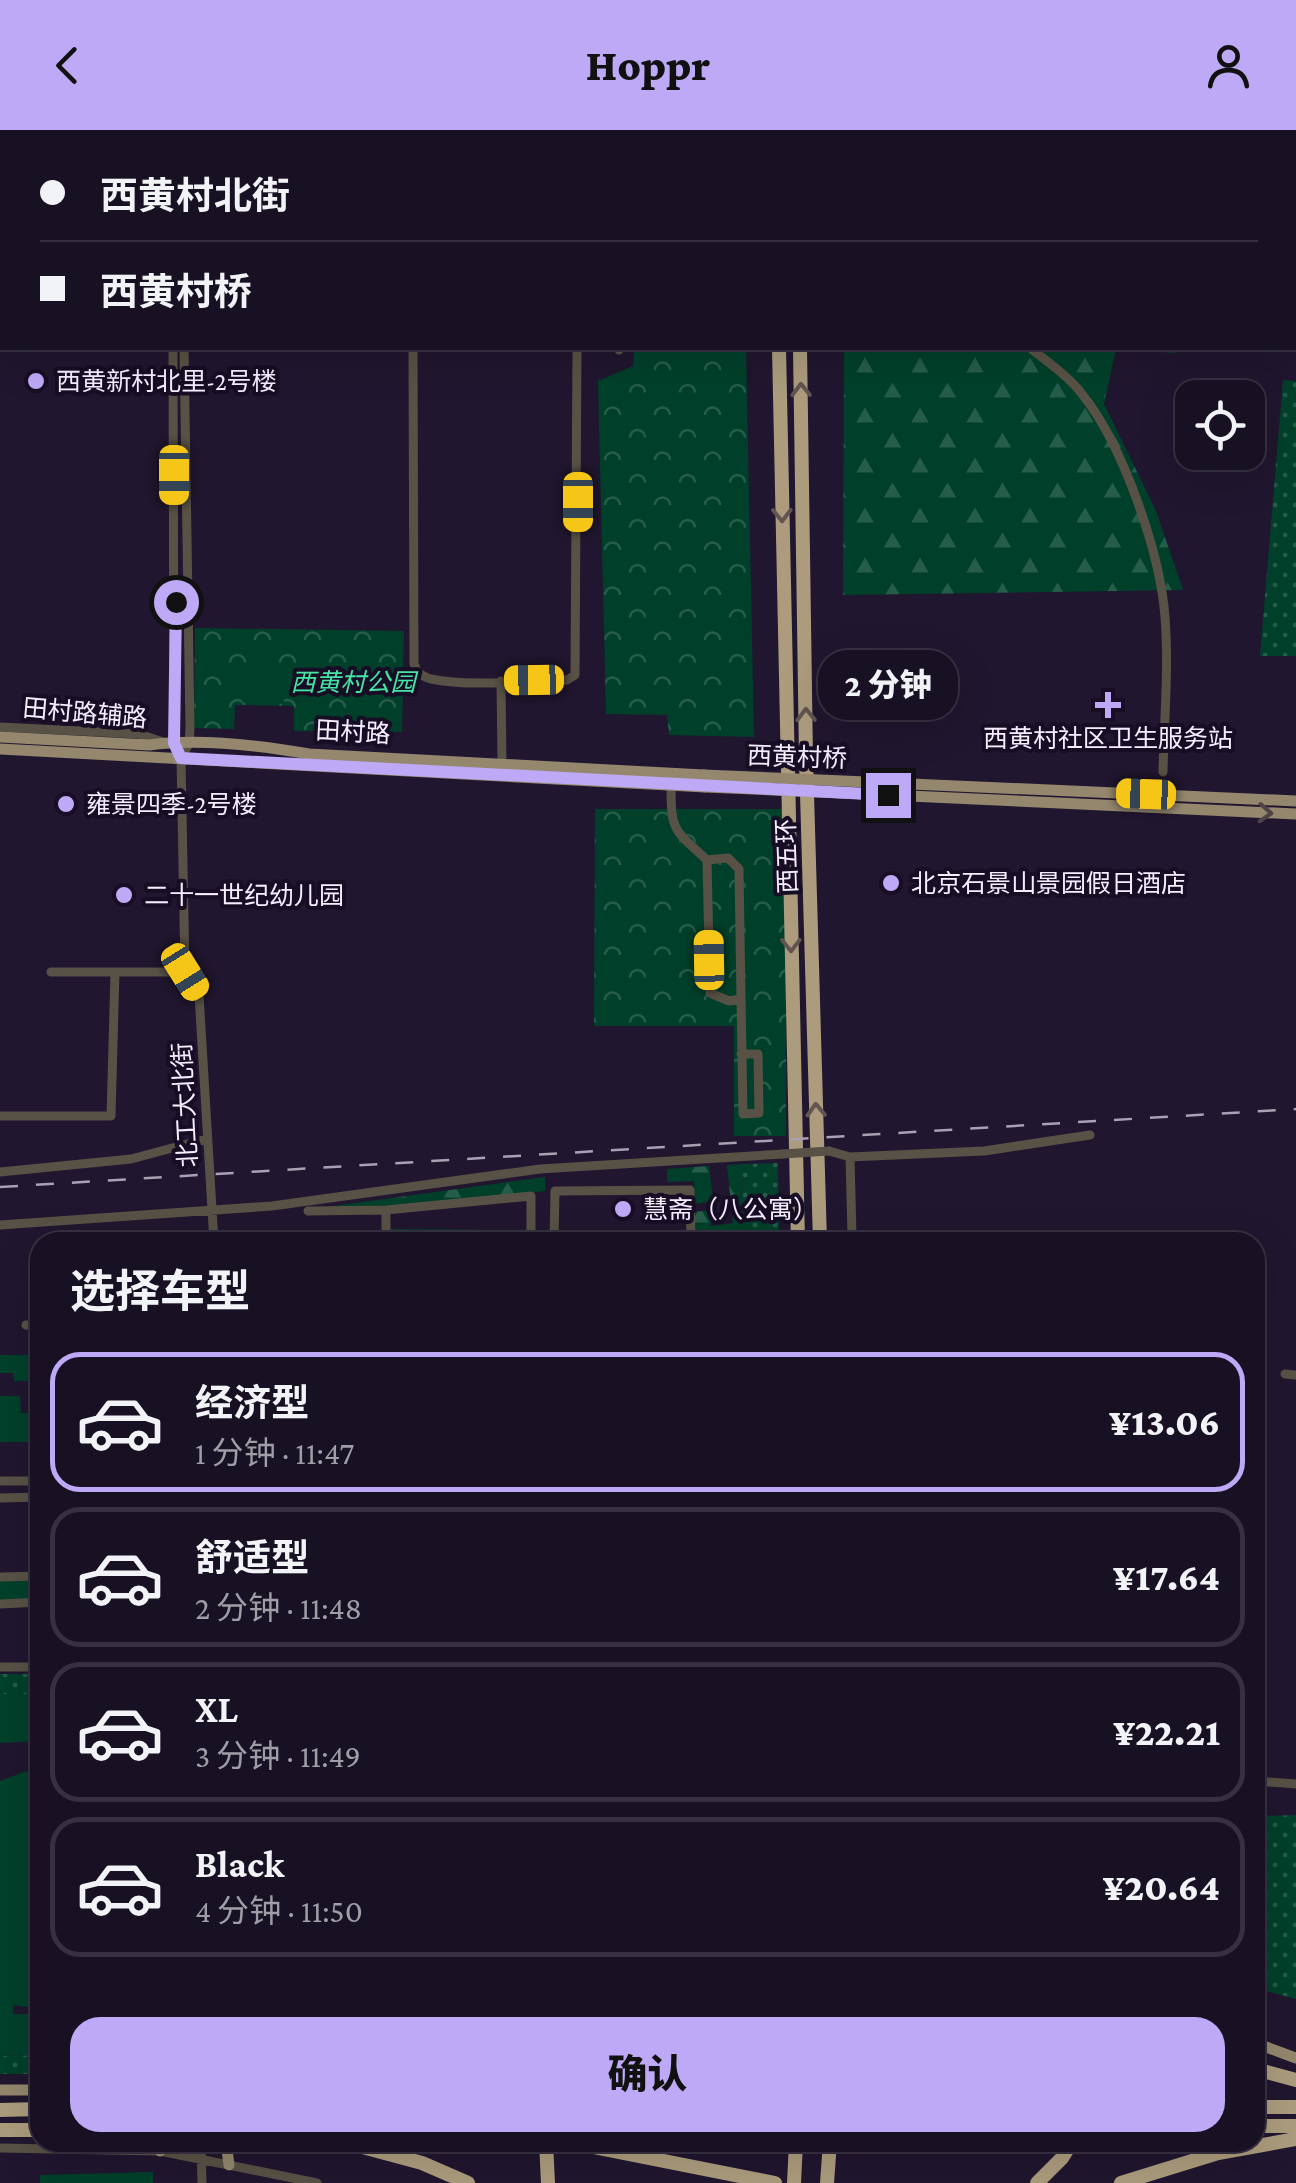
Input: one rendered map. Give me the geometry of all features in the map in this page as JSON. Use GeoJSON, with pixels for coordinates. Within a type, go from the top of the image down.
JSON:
{"type":"FeatureCollection","features":[{"type":"Feature","properties":{"kind":"highway","name":"西五环"},"geometry":{"type":"LineString","coordinates":[[779,350],[798,1232]]}},
{"type":"Feature","properties":{"kind":"highway","name":"西五环"},"geometry":{"type":"LineString","coordinates":[[800,350],[806,760],[820,1232]]}},
{"type":"Feature","properties":{"kind":"highway"},"geometry":{"type":"LineString","coordinates":[[1265,2072],[1296,2080]]}},
{"type":"Feature","properties":{"kind":"highway"},"geometry":{"type":"LineString","coordinates":[[1265,2108],[1296,2108]]}},
{"type":"Feature","properties":{"kind":"highway"},"geometry":{"type":"LineString","coordinates":[[0,2110],[30,2109]]}},
{"type":"Feature","properties":{"kind":"highway"},"geometry":{"type":"LineString","coordinates":[[1265,2126],[1296,2126]]}},
{"type":"Feature","properties":{"kind":"highway"},"geometry":{"type":"LineString","coordinates":[[0,2130],[30,2130]]}},
{"type":"Feature","properties":{"kind":"highway"},"geometry":{"type":"LineString","coordinates":[[1265,2145],[1296,2139]]}},
{"type":"Feature","properties":{"kind":"highway"},"geometry":{"type":"LineString","coordinates":[[381,2152],[422,2163],[468,2183]]}},
{"type":"Feature","properties":{"kind":"highway"},"geometry":{"type":"LineString","coordinates":[[545,2152],[548,2183]]}},
{"type":"Feature","properties":{"kind":"highway"},"geometry":{"type":"LineString","coordinates":[[618,2152],[775,2183]]}},
{"type":"Feature","properties":{"kind":"highway"},"geometry":{"type":"LineString","coordinates":[[794,2183],[796,2152]]}},
{"type":"Feature","properties":{"kind":"highway"},"geometry":{"type":"LineString","coordinates":[[803,2183],[804,2152]]}},
{"type":"Feature","properties":{"kind":"highway"},"geometry":{"type":"LineString","coordinates":[[826,2183],[827,2152]]}},
{"type":"Feature","properties":{"kind":"highway"},"geometry":{"type":"LineString","coordinates":[[1037,2183],[1066,2152]]}},
{"type":"Feature","properties":{"kind":"highway"},"geometry":{"type":"LineString","coordinates":[[1122,2183],[1224,2152]]}},
{"type":"Feature","properties":{"kind":"main road","name":"田村路"},"geometry":{"type":"LineString","coordinates":[[0,737],[266,746],[309,754],[502,764],[704,781]]}},
{"type":"Feature","properties":{"kind":"main road","name":"田村路"},"geometry":{"type":"LineString","coordinates":[[0,749],[670,785],[704,781]]}},
{"type":"Feature","properties":{"kind":"main road","name":"西黄村桥"},"geometry":{"type":"LineString","coordinates":[[704,781],[888,789]]}},
{"type":"Feature","properties":{"kind":"main road"},"geometry":{"type":"LineString","coordinates":[[888,789],[1296,801]]}},
{"type":"Feature","properties":{"kind":"main road"},"geometry":{"type":"LineString","coordinates":[[888,789],[1296,814]]}},
{"type":"Feature","properties":{"kind":"main road"},"geometry":{"type":"LineString","coordinates":[[1265,2047],[1296,2058]]}},
{"type":"Feature","properties":{"kind":"main road"},"geometry":{"type":"LineString","coordinates":[[0,2090],[30,2090]]}},
{"type":"Feature","properties":{"kind":"main road"},"geometry":{"type":"LineString","coordinates":[[226,2152],[229,2165]]}},
{"type":"Feature","properties":{"kind":"street"},"geometry":{"type":"LineString","coordinates":[[173,350],[170,743],[181,758],[189,744],[184,350]]}},
{"type":"Feature","properties":{"kind":"street"},"geometry":{"type":"LineString","coordinates":[[413,350],[414,664],[417,672],[430,678],[501,681],[566,680],[575,675],[577,350]]}},
{"type":"Feature","properties":{"kind":"street"},"geometry":{"type":"LineString","coordinates":[[1032,350],[1081,392],[1104,426],[1134,490],[1157,570],[1165,617],[1163,772]]}},
{"type":"Feature","properties":{"kind":"street"},"geometry":{"type":"LineString","coordinates":[[501,681],[502,764]]}},
{"type":"Feature","properties":{"kind":"street","name":"田村路辅路"},"geometry":{"type":"LineString","coordinates":[[0,726],[139,734],[170,743]]}},
{"type":"Feature","properties":{"kind":"street","name":"北工大北街"},"geometry":{"type":"LineString","coordinates":[[181,758],[185,972],[198,995],[214,1232]]}},
{"type":"Feature","properties":{"kind":"street"},"geometry":{"type":"LineString","coordinates":[[670,785],[671,821],[682,838],[707,860],[728,858],[738,868],[741,1054],[743,1114],[759,1113],[758,1054],[741,1054]]}},
{"type":"Feature","properties":{"kind":"street"},"geometry":{"type":"LineString","coordinates":[[707,860],[710,993],[728,1001],[741,999]]}},
{"type":"Feature","properties":{"kind":"street"},"geometry":{"type":"LineString","coordinates":[[52,972],[185,972]]}},
{"type":"Feature","properties":{"kind":"street"},"geometry":{"type":"LineString","coordinates":[[0,1116],[111,1116],[114,972]]}},
{"type":"Feature","properties":{"kind":"street"},"geometry":{"type":"LineString","coordinates":[[0,1224],[272,1206],[540,1169],[828,1151],[850,1158],[984,1151],[1090,1135]]}},
{"type":"Feature","properties":{"kind":"street"},"geometry":{"type":"LineString","coordinates":[[0,1172],[131,1159],[206,1139]]}},
{"type":"Feature","properties":{"kind":"street"},"geometry":{"type":"LineString","coordinates":[[850,1158],[852,1232]]}},
{"type":"Feature","properties":{"kind":"street"},"geometry":{"type":"LineString","coordinates":[[554,1232],[555,1191],[690,1190],[691,1232]]}},
{"type":"Feature","properties":{"kind":"street"},"geometry":{"type":"LineString","coordinates":[[308,1211],[386,1210],[530,1196],[531,1232]]}},
{"type":"Feature","properties":{"kind":"street"},"geometry":{"type":"LineString","coordinates":[[386,1210],[386,1232]]}},
{"type":"Feature","properties":{"kind":"street"},"geometry":{"type":"LineString","coordinates":[[0,1481],[30,1480]]}},
{"type":"Feature","properties":{"kind":"street"},"geometry":{"type":"LineString","coordinates":[[0,1498],[30,1498]]}},
{"type":"Feature","properties":{"kind":"street"},"geometry":{"type":"LineString","coordinates":[[0,1577],[30,1576]]}},
{"type":"Feature","properties":{"kind":"street"},"geometry":{"type":"LineString","coordinates":[[0,1604],[30,1602]]}},
{"type":"Feature","properties":{"kind":"street"},"geometry":{"type":"LineString","coordinates":[[0,1667],[30,1667]]}},
{"type":"Feature","properties":{"kind":"street"},"geometry":{"type":"LineString","coordinates":[[1265,1782],[1296,1784]]}},
{"type":"Feature","properties":{"kind":"street"},"geometry":{"type":"LineString","coordinates":[[0,2148],[30,2148]]}},
{"type":"Feature","properties":{"kind":"street"},"geometry":{"type":"LineString","coordinates":[[182,2152],[318,2183]]}},
{"type":"Feature","properties":{"kind":"street"},"geometry":{"type":"LineString","coordinates":[[201,2152],[202,2183]]}},
{"type":"Feature","properties":{"kind":"green space"},"geometry":{"type":"Polygon","coordinates":[[[634,350],[746,350],[754,737],[669,735],[667,715],[606,714],[598,381],[633,366],[634,350]]]}},
{"type":"Feature","properties":{"kind":"green space"},"geometry":{"type":"Polygon","coordinates":[[[844,350],[1116,350],[1104,404],[1156,511],[1183,590],[843,595],[844,350]]]}},
{"type":"Feature","properties":{"kind":"green space"},"geometry":{"type":"Polygon","coordinates":[[[1131,350],[1176,350],[1176,353],[1131,350]]]}},
{"type":"Feature","properties":{"kind":"green space"},"geometry":{"type":"Polygon","coordinates":[[[1283,380],[1296,381],[1296,656],[1260,656],[1283,380]]]}},
{"type":"Feature","properties":{"kind":"green space","name":"西黄村公园"},"geometry":{"type":"Polygon","coordinates":[[[195,628],[404,631],[402,732],[294,731],[294,706],[235,705],[234,729],[194,728],[195,628]]]}},
{"type":"Feature","properties":{"kind":"green space"},"geometry":{"type":"Polygon","coordinates":[[[243,671],[285,673],[284,704],[242,702],[243,671]]]}},
{"type":"Feature","properties":{"kind":"green space"},"geometry":{"type":"Polygon","coordinates":[[[595,809],[787,809],[786,1136],[734,1136],[734,1026],[594,1026],[595,809]]]}},
{"type":"Feature","properties":{"kind":"green space"},"geometry":{"type":"Polygon","coordinates":[[[778,1163],[779,1232],[743,1232],[742,1164],[778,1163]]]}},
{"type":"Feature","properties":{"kind":"green space"},"geometry":{"type":"Polygon","coordinates":[[[742,1164],[743,1232],[695,1232],[695,1212],[709,1210],[711,1226],[733,1223],[727,1165],[742,1164]]]}},
{"type":"Feature","properties":{"kind":"green space"},"geometry":{"type":"Polygon","coordinates":[[[709,1166],[713,1201],[695,1204],[694,1181],[667,1182],[667,1169],[709,1166]]]}},
{"type":"Feature","properties":{"kind":"green space"},"geometry":{"type":"Polygon","coordinates":[[[545,1177],[545,1191],[386,1207],[312,1209],[545,1177]]]}},
{"type":"Feature","properties":{"kind":"green space"},"geometry":{"type":"Polygon","coordinates":[[[390,1229],[525,1230],[525,1232],[390,1229]]]}},
{"type":"Feature","properties":{"kind":"green space"},"geometry":{"type":"Polygon","coordinates":[[[0,1355],[30,1355],[30,1381],[14,1381],[13,1373],[0,1373],[0,1355]]]}},
{"type":"Feature","properties":{"kind":"green space"},"geometry":{"type":"Polygon","coordinates":[[[0,1396],[20,1396],[21,1413],[30,1413],[30,1442],[0,1442],[0,1396]]]}},
{"type":"Feature","properties":{"kind":"green space"},"geometry":{"type":"Polygon","coordinates":[[[30,1580],[30,1599],[0,1600],[0,1581],[30,1580]]]}},
{"type":"Feature","properties":{"kind":"green space"},"geometry":{"type":"Polygon","coordinates":[[[0,1674],[30,1674],[30,1694],[0,1694],[0,1674]]]}},
{"type":"Feature","properties":{"kind":"green space"},"geometry":{"type":"Polygon","coordinates":[[[0,1694],[30,1694],[30,1742],[0,1743],[0,1694]]]}},
{"type":"Feature","properties":{"kind":"green space"},"geometry":{"type":"Polygon","coordinates":[[[30,1771],[30,2007],[14,2005],[13,2014],[30,2014],[30,2055],[0,2056],[0,1781],[30,1771]]]}},
{"type":"Feature","properties":{"kind":"green space"},"geometry":{"type":"Polygon","coordinates":[[[1296,1815],[1296,1999],[1265,1991],[1265,1816],[1296,1815]]]}},
{"type":"Feature","properties":{"kind":"green space"},"geometry":{"type":"Polygon","coordinates":[[[30,2055],[30,2074],[0,2074],[0,2056],[30,2055]]]}},
{"type":"Feature","properties":{"kind":"green space"},"geometry":{"type":"Polygon","coordinates":[[[153,2172],[153,2183],[40,2183],[40,2175],[153,2172]]]}},
{"type":"Feature","properties":{"kind":"railway"},"geometry":{"type":"LineString","coordinates":[[0,1187],[1296,1109]]}},
{"type":"Feature","properties":{"kind":"place","name":"西黄新村北里-2号楼"},"geometry":{"type":"Point","coordinates":[36,381]}},
{"type":"Feature","properties":{"kind":"place","name":"西黄村社区卫生服务站"},"geometry":{"type":"Point","coordinates":[1108,705]}},
{"type":"Feature","properties":{"kind":"place","name":"雍景四季-2号楼"},"geometry":{"type":"Point","coordinates":[66,804]}},
{"type":"Feature","properties":{"kind":"place","name":"北京石景山景园假日酒店"},"geometry":{"type":"Point","coordinates":[891,883]}},
{"type":"Feature","properties":{"kind":"place","name":"二十一世纪幼儿园"},"geometry":{"type":"Point","coordinates":[124,895]}},
{"type":"Feature","properties":{"kind":"place","name":"慧斋（八公寓）"},"geometry":{"type":"Point","coordinates":[623,1209]}},
{"type":"Feature","properties":{"kind":"route"},"geometry":{"type":"LineString","coordinates":[[176,602],[174,743],[181,758],[888,795]]}}]}
